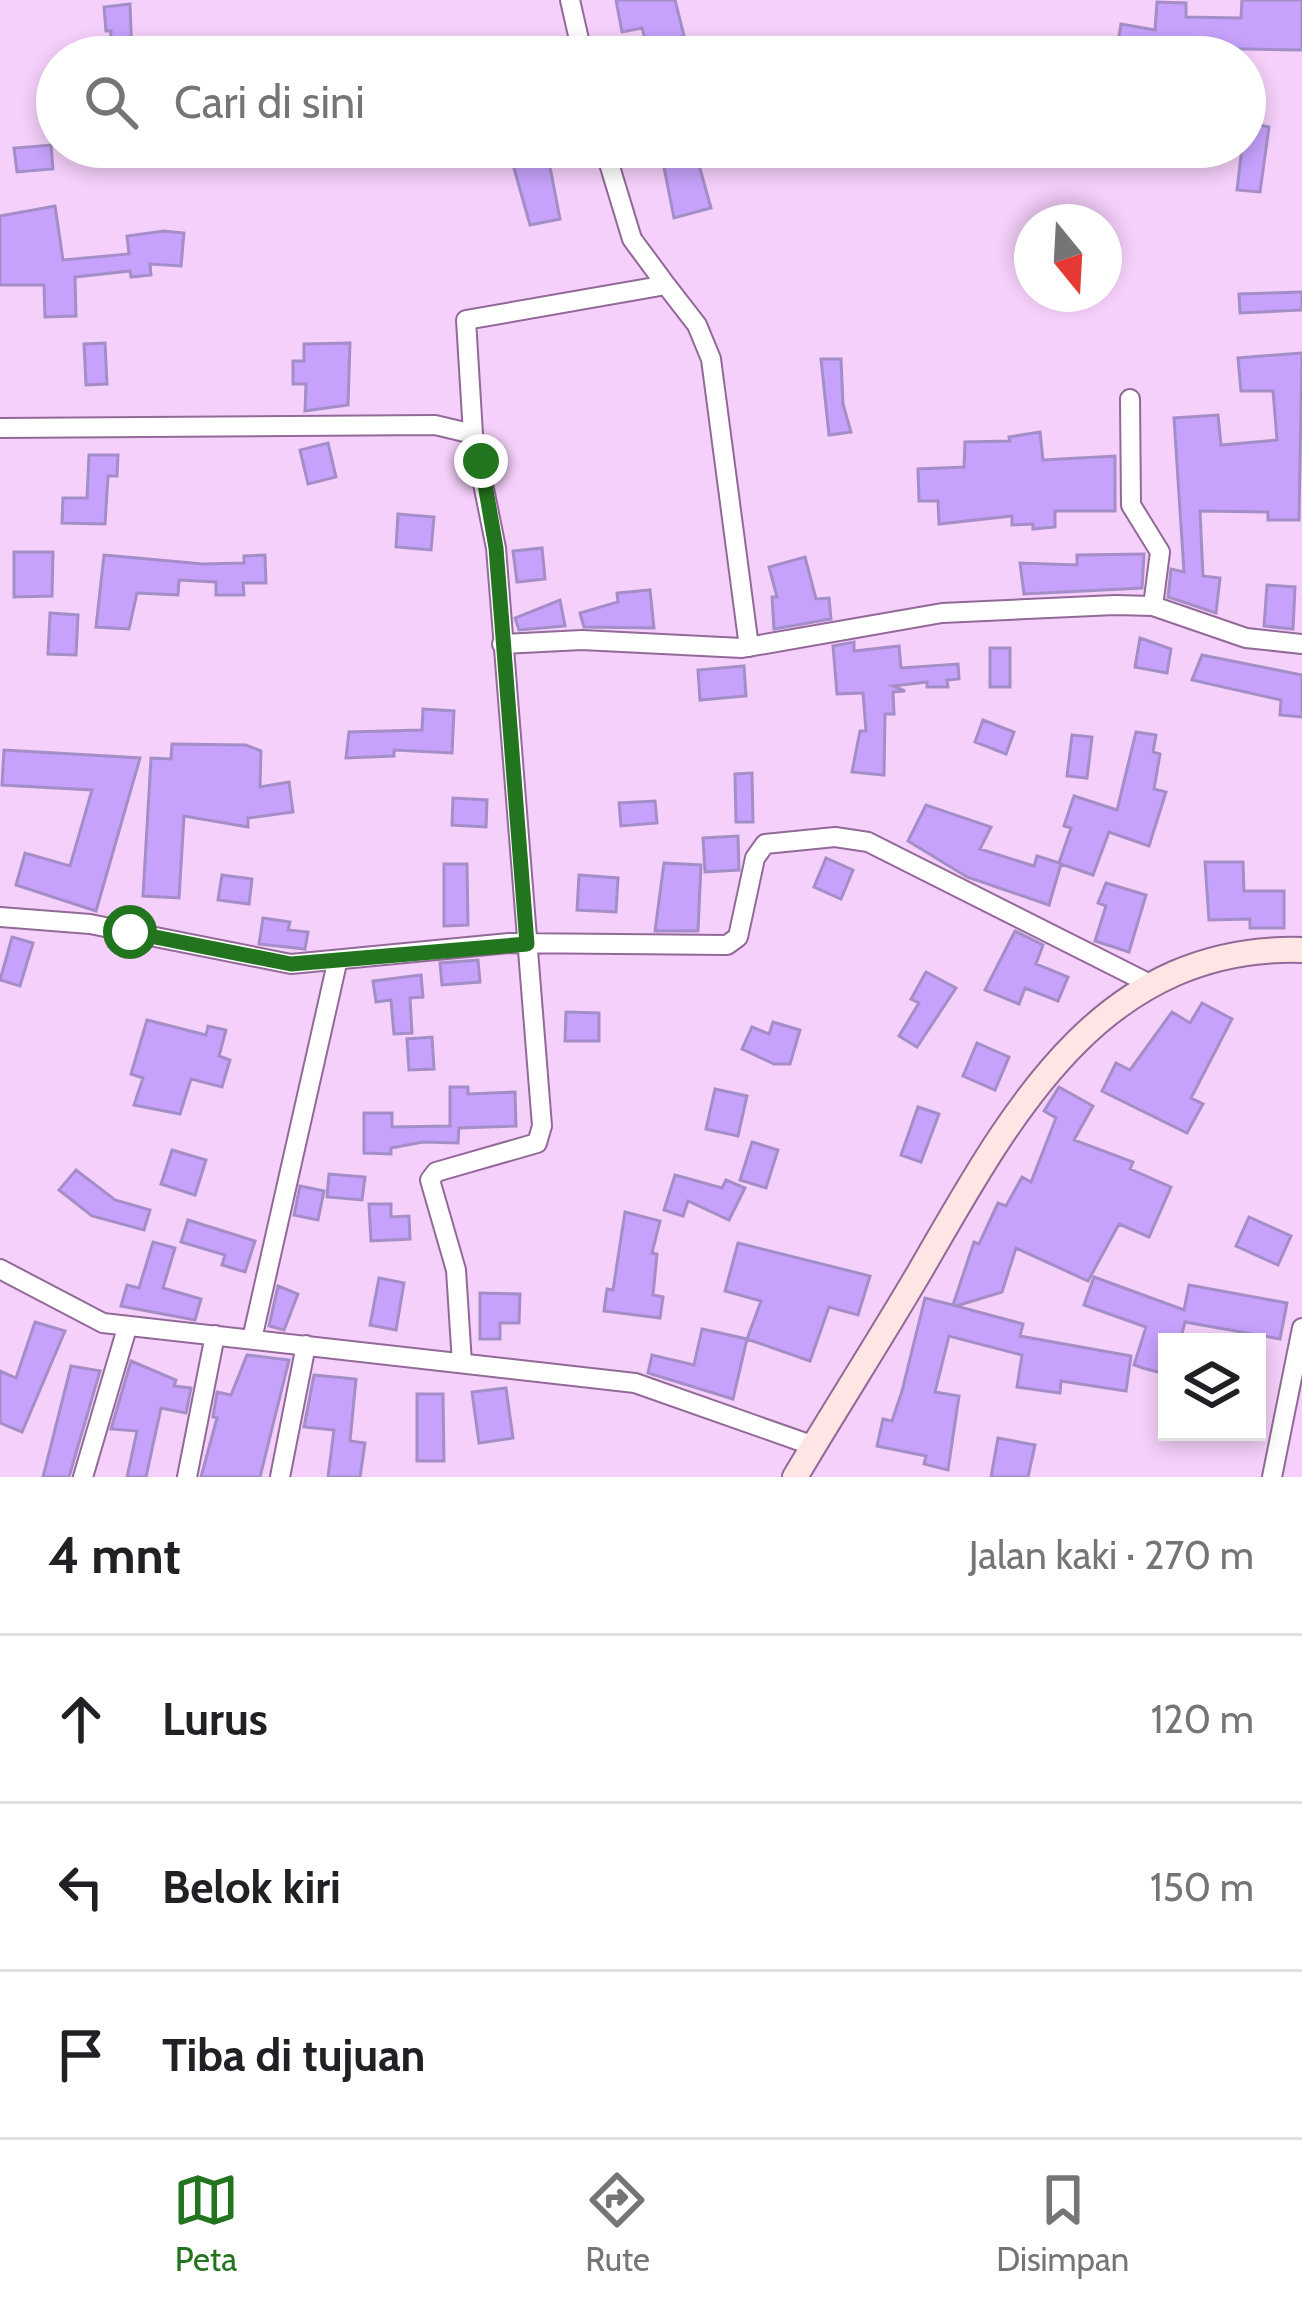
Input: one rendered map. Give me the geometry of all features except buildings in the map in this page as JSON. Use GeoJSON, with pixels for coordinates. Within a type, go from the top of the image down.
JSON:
{"type":"FeatureCollection","features":[{"type":"Feature","properties":{"kind":"street"},"geometry":{"type":"LineString","coordinates":[[570,0],[578,36]]}},
{"type":"Feature","properties":{"kind":"street"},"geometry":{"type":"LineString","coordinates":[[610,168],[632,239],[697,325],[711,358],[749,647]]}},
{"type":"Feature","properties":{"kind":"street"},"geometry":{"type":"LineString","coordinates":[[462,1363],[456,1270],[430,1180],[436,1172],[526,1148],[541,1137],[496,548],[473,434],[466,320],[666,285]]}},
{"type":"Feature","properties":{"kind":"street"},"geometry":{"type":"LineString","coordinates":[[1130,400],[1131,505],[1160,552],[1153,606]]}},
{"type":"Feature","properties":{"kind":"street"},"geometry":{"type":"LineString","coordinates":[[0,428],[417,425],[473,434]]}},
{"type":"Feature","properties":{"kind":"street"},"geometry":{"type":"LineString","coordinates":[[502,644],[562,640],[658,648],[749,647],[942,613],[1153,606],[1246,638],[1302,644]]}},
{"type":"Feature","properties":{"kind":"street"},"geometry":{"type":"LineString","coordinates":[[0,917],[90,924],[291,964],[527,944],[727,945],[738,937],[755,858],[765,844],[853,838],[1150,984]]}},
{"type":"Feature","properties":{"kind":"street"},"geometry":{"type":"LineString","coordinates":[[796,1477],[993,1145],[1079,1037],[1150,984],[1227,956],[1302,950]]}},
{"type":"Feature","properties":{"kind":"street"},"geometry":{"type":"LineString","coordinates":[[252,1339],[337,963]]}},
{"type":"Feature","properties":{"kind":"street"},"geometry":{"type":"LineString","coordinates":[[0,1269],[66,1307],[127,1328],[634,1383],[814,1446]]}},
{"type":"Feature","properties":{"kind":"street"},"geometry":{"type":"LineString","coordinates":[[83,1477],[127,1328]]}},
{"type":"Feature","properties":{"kind":"street"},"geometry":{"type":"LineString","coordinates":[[1272,1477],[1302,1328]]}},
{"type":"Feature","properties":{"kind":"street"},"geometry":{"type":"LineString","coordinates":[[187,1477],[215,1335]]}},
{"type":"Feature","properties":{"kind":"street"},"geometry":{"type":"LineString","coordinates":[[280,1477],[306,1346]]}},
{"type":"Feature","properties":{"kind":"route"},"geometry":{"type":"LineString","coordinates":[[130,932],[291,964],[527,944],[496,548],[481,461]]}}]}
